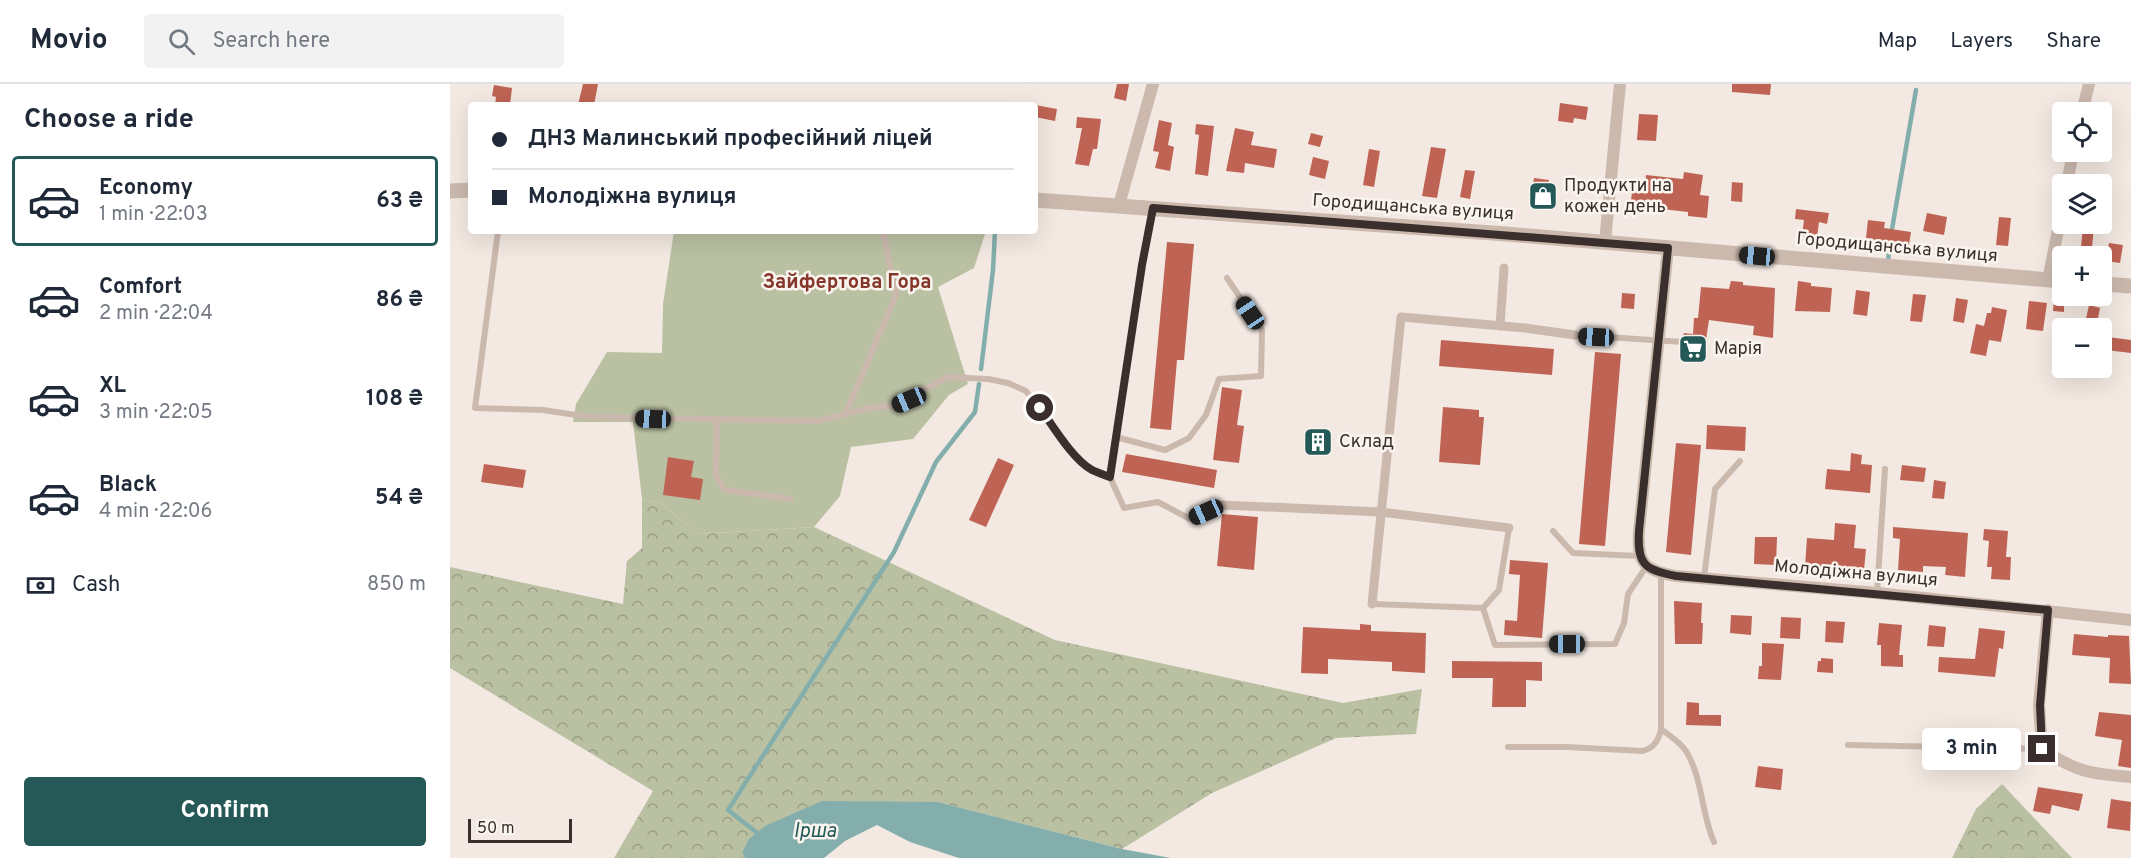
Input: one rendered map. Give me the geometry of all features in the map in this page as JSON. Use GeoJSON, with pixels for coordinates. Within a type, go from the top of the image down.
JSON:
{"type":"FeatureCollection","features":[{"type":"Feature","properties":{"kind":"street"},"geometry":{"type":"LineString","coordinates":[[1119,205],[1153,84]]}},
{"type":"Feature","properties":{"kind":"street"},"geometry":{"type":"LineString","coordinates":[[1605,242],[1620,84]]}},
{"type":"Feature","properties":{"kind":"street"},"geometry":{"type":"LineString","coordinates":[[2084,102],[2089,84]]}},
{"type":"Feature","properties":{"kind":"street"},"geometry":{"type":"LineString","coordinates":[[450,191],[468,190]]}},
{"type":"Feature","properties":{"kind":"street","name":"Городищанська вулиця"},"geometry":{"type":"LineString","coordinates":[[1038,200],[1605,242],[2052,280]]}},
{"type":"Feature","properties":{"kind":"street"},"geometry":{"type":"LineString","coordinates":[[1643,561],[1639,531],[1668,248]]}},
{"type":"Feature","properties":{"kind":"street"},"geometry":{"type":"LineString","coordinates":[[1500,326],[1504,268]]}},
{"type":"Feature","properties":{"kind":"street"},"geometry":{"type":"LineString","coordinates":[[2112,285],[2131,286]]}},
{"type":"Feature","properties":{"kind":"street"},"geometry":{"type":"LineString","coordinates":[[1372,604],[1401,316],[1575,335]]}},
{"type":"Feature","properties":{"kind":"street"},"geometry":{"type":"LineString","coordinates":[[1222,505],[1381,512],[1509,528]]}},
{"type":"Feature","properties":{"kind":"street","name":"Молодіжна вулиця"},"geometry":{"type":"LineString","coordinates":[[1643,561],[1661,573],[1704,579],[1877,593],[2131,620]]}},
{"type":"Feature","properties":{"kind":"street"},"geometry":{"type":"LineString","coordinates":[[2048,610],[2040,705],[2042,749],[2064,764],[2080,771],[2131,777]]}},
{"type":"Feature","properties":{"kind":"lane"},"geometry":{"type":"LineString","coordinates":[[1153,208],[1142,265],[1110,477],[1124,508],[1158,502],[1190,519],[1222,505]]}},
{"type":"Feature","properties":{"kind":"lane"},"geometry":{"type":"LineString","coordinates":[[498,234],[475,408],[543,410],[589,417],[818,421],[873,407],[895,406],[948,377],[983,378],[1008,383],[1026,390],[1073,452],[1091,470],[1110,477]]}},
{"type":"Feature","properties":{"kind":"lane"},"geometry":{"type":"LineString","coordinates":[[846,413],[896,295],[884,234]]}},
{"type":"Feature","properties":{"kind":"lane"},"geometry":{"type":"LineString","coordinates":[[1116,437],[1165,450],[1189,438],[1206,415],[1219,379],[1261,376],[1262,330],[1227,278]]}},
{"type":"Feature","properties":{"kind":"lane"},"geometry":{"type":"LineString","coordinates":[[1575,335],[1683,342]]}},
{"type":"Feature","properties":{"kind":"lane"},"geometry":{"type":"LineString","coordinates":[[717,420],[716,476],[725,490],[791,499]]}},
{"type":"Feature","properties":{"kind":"lane"},"geometry":{"type":"LineString","coordinates":[[1704,579],[1715,489],[1740,461]]}},
{"type":"Feature","properties":{"kind":"lane"},"geometry":{"type":"LineString","coordinates":[[1877,593],[1885,469]]}},
{"type":"Feature","properties":{"kind":"lane"},"geometry":{"type":"LineString","coordinates":[[1483,608],[1499,590],[1509,528]]}},
{"type":"Feature","properties":{"kind":"lane"},"geometry":{"type":"LineString","coordinates":[[1483,608],[1495,645],[1615,644],[1624,623],[1628,594],[1643,561],[1573,553],[1553,531]]}},
{"type":"Feature","properties":{"kind":"lane"},"geometry":{"type":"LineString","coordinates":[[1508,747],[1567,747],[1642,752],[1654,745],[1662,729],[1661,573]]}},
{"type":"Feature","properties":{"kind":"lane"},"geometry":{"type":"LineString","coordinates":[[1372,604],[1483,608]]}},
{"type":"Feature","properties":{"kind":"lane"},"geometry":{"type":"LineString","coordinates":[[1662,729],[1681,745],[1690,759],[1714,842]]}},
{"type":"Feature","properties":{"kind":"lane"},"geometry":{"type":"LineString","coordinates":[[1848,745],[2042,749]]}},
{"type":"Feature","properties":{"kind":"green space"},"geometry":{"type":"Polygon","coordinates":[[[674,234],[985,234],[974,268],[938,287],[968,384],[949,395],[913,439],[851,447],[840,496],[814,527],[699,534],[662,504],[642,499],[633,422],[573,422],[576,404],[607,352],[662,353],[663,304],[674,234]]]}},
{"type":"Feature","properties":{"kind":"green space"},"geometry":{"type":"Polygon","coordinates":[[[642,499],[662,504],[699,534],[814,527],[1055,640],[1343,703],[1422,689],[1416,734],[1336,738],[1212,793],[1122,849],[938,802],[742,853],[745,858],[614,858],[653,791],[450,668],[450,567],[623,604],[627,561],[642,548],[642,499]]]}},
{"type":"Feature","properties":{"kind":"green space"},"geometry":{"type":"Polygon","coordinates":[[[2002,784],[2072,858],[1952,858],[1976,809],[2002,784]]]}},
{"type":"Feature","properties":{"kind":"water","name":"Ірша"},"geometry":{"type":"Polygon","coordinates":[[[822,801],[938,802],[1122,849],[1171,858],[959,858],[910,842],[877,825],[845,841],[824,858],[745,858],[742,853],[749,839],[765,826],[822,801]]]}},
{"type":"Feature","properties":{"kind":"building"},"geometry":{"type":"Polygon","coordinates":[[[583,84],[598,84],[595,102],[579,102],[583,84]]]}},
{"type":"Feature","properties":{"kind":"building"},"geometry":{"type":"Polygon","coordinates":[[[1117,84],[1129,84],[1126,101],[1114,98],[1117,84]]]}},
{"type":"Feature","properties":{"kind":"building"},"geometry":{"type":"Polygon","coordinates":[[[1732,84],[1771,84],[1770,95],[1732,92],[1732,84]]]}},
{"type":"Feature","properties":{"kind":"building"},"geometry":{"type":"Polygon","coordinates":[[[494,85],[512,88],[510,102],[495,102],[496,97],[492,96],[494,85]]]}},
{"type":"Feature","properties":{"kind":"building"},"geometry":{"type":"Polygon","coordinates":[[[1560,103],[1588,107],[1586,120],[1574,118],[1573,123],[1558,121],[1560,103]]]}},
{"type":"Feature","properties":{"kind":"building"},"geometry":{"type":"Polygon","coordinates":[[[1038,106],[1057,109],[1055,121],[1038,118],[1038,106]]]}},
{"type":"Feature","properties":{"kind":"building"},"geometry":{"type":"Polygon","coordinates":[[[1639,114],[1658,115],[1656,141],[1637,140],[1639,114]]]}},
{"type":"Feature","properties":{"kind":"building"},"geometry":{"type":"Polygon","coordinates":[[[1077,117],[1101,119],[1097,149],[1093,149],[1089,166],[1075,164],[1082,128],[1076,128],[1077,117]]]}},
{"type":"Feature","properties":{"kind":"building"},"geometry":{"type":"Polygon","coordinates":[[[1159,120],[1172,123],[1168,145],[1174,147],[1170,171],[1155,168],[1159,152],[1153,151],[1159,120]]]}},
{"type":"Feature","properties":{"kind":"building"},"geometry":{"type":"Polygon","coordinates":[[[1196,124],[1214,126],[1208,176],[1195,174],[1199,135],[1195,134],[1196,124]]]}},
{"type":"Feature","properties":{"kind":"building"},"geometry":{"type":"Polygon","coordinates":[[[1235,128],[1254,132],[1251,145],[1277,149],[1274,168],[1245,163],[1244,173],[1226,171],[1235,128]]]}},
{"type":"Feature","properties":{"kind":"building"},"geometry":{"type":"Polygon","coordinates":[[[1311,133],[1323,136],[1320,147],[1308,144],[1311,133]]]}},
{"type":"Feature","properties":{"kind":"building"},"geometry":{"type":"Polygon","coordinates":[[[1431,147],[1446,149],[1437,198],[1422,196],[1431,147]]]}},
{"type":"Feature","properties":{"kind":"building"},"geometry":{"type":"Polygon","coordinates":[[[1369,149],[1380,151],[1374,187],[1363,185],[1369,149]]]}},
{"type":"Feature","properties":{"kind":"building"},"geometry":{"type":"Polygon","coordinates":[[[1313,157],[1329,161],[1325,179],[1309,175],[1313,157]]]}},
{"type":"Feature","properties":{"kind":"building"},"geometry":{"type":"Polygon","coordinates":[[[1465,170],[1475,171],[1470,199],[1460,197],[1465,170]]]}},
{"type":"Feature","properties":{"kind":"building"},"geometry":{"type":"Polygon","coordinates":[[[1684,172],[1703,175],[1700,195],[1709,196],[1707,218],[1688,216],[1688,212],[1652,208],[1651,212],[1630,209],[1632,192],[1644,193],[1646,175],[1683,179],[1684,172]]]}},
{"type":"Feature","properties":{"kind":"building","name":"Продукти на кожен день"},"geometry":{"type":"Polygon","coordinates":[[[1534,178],[1549,180],[1548,190],[1554,191],[1553,203],[1531,201],[1534,178]]]}},
{"type":"Feature","properties":{"kind":"building"},"geometry":{"type":"Polygon","coordinates":[[[1732,182],[1743,183],[1742,202],[1731,201],[1732,182]]]}},
{"type":"Feature","properties":{"kind":"building"},"geometry":{"type":"Polygon","coordinates":[[[1796,209],[1829,213],[1827,224],[1819,222],[1817,238],[1802,236],[1804,220],[1795,219],[1796,209]]]}},
{"type":"Feature","properties":{"kind":"building"},"geometry":{"type":"Polygon","coordinates":[[[1927,213],[1947,217],[1944,235],[1923,231],[1927,213]]]}},
{"type":"Feature","properties":{"kind":"building"},"geometry":{"type":"Polygon","coordinates":[[[1999,217],[2011,218],[2008,246],[1996,245],[1999,217]]]}},
{"type":"Feature","properties":{"kind":"building"},"geometry":{"type":"Polygon","coordinates":[[[1868,220],[1885,222],[1884,228],[1911,232],[1908,251],[1870,245],[1871,239],[1866,238],[1868,220]]]}},
{"type":"Feature","properties":{"kind":"building"},"geometry":{"type":"Polygon","coordinates":[[[2082,234],[2093,234],[2092,246],[2081,246],[2082,234]]]}},
{"type":"Feature","properties":{"kind":"building"},"geometry":{"type":"Polygon","coordinates":[[[1167,242],[1194,244],[1184,360],[1177,360],[1171,430],[1150,428],[1167,242]]]}},
{"type":"Feature","properties":{"kind":"building"},"geometry":{"type":"Polygon","coordinates":[[[2109,243],[2123,245],[2120,263],[2112,262],[2112,246],[2108,246],[2109,243]]]}},
{"type":"Feature","properties":{"kind":"building"},"geometry":{"type":"Polygon","coordinates":[[[1731,281],[1743,282],[1743,285],[1775,288],[1773,338],[1753,335],[1754,326],[1709,320],[1703,359],[1682,356],[1682,347],[1688,343],[1683,337],[1684,333],[1693,334],[1694,318],[1698,318],[1701,287],[1729,289],[1731,281]]]}},
{"type":"Feature","properties":{"kind":"building"},"geometry":{"type":"Polygon","coordinates":[[[1798,281],[1811,283],[1811,286],[1832,288],[1830,312],[1795,311],[1798,281]]]}},
{"type":"Feature","properties":{"kind":"building"},"geometry":{"type":"Polygon","coordinates":[[[1856,290],[1870,292],[1867,316],[1853,314],[1856,290]]]}},
{"type":"Feature","properties":{"kind":"building"},"geometry":{"type":"Polygon","coordinates":[[[1622,293],[1635,294],[1634,309],[1621,308],[1622,293]]]}},
{"type":"Feature","properties":{"kind":"building"},"geometry":{"type":"Polygon","coordinates":[[[1913,294],[1926,295],[1922,322],[1910,321],[1913,294]]]}},
{"type":"Feature","properties":{"kind":"building"},"geometry":{"type":"Polygon","coordinates":[[[1956,298],[1968,300],[1964,323],[1953,321],[1956,298]]]}},
{"type":"Feature","properties":{"kind":"building"},"geometry":{"type":"Polygon","coordinates":[[[2029,301],[2047,303],[2043,331],[2026,329],[2029,301]]]}},
{"type":"Feature","properties":{"kind":"building"},"geometry":{"type":"Polygon","coordinates":[[[2053,306],[2064,306],[2064,312],[2053,311],[2053,306]]]}},
{"type":"Feature","properties":{"kind":"building"},"geometry":{"type":"Polygon","coordinates":[[[2089,306],[2100,308],[2098,318],[2086,318],[2089,306]]]}},
{"type":"Feature","properties":{"kind":"building"},"geometry":{"type":"Polygon","coordinates":[[[1992,307],[2007,310],[2001,342],[1989,340],[1986,356],[1970,353],[1976,324],[1984,326],[1987,313],[1991,313],[1992,307]]]}},
{"type":"Feature","properties":{"kind":"building"},"geometry":{"type":"Polygon","coordinates":[[[2112,338],[2131,340],[2131,353],[2112,351],[2112,338]]]}},
{"type":"Feature","properties":{"kind":"building"},"geometry":{"type":"Polygon","coordinates":[[[1441,340],[1554,349],[1552,375],[1439,366],[1441,340]]]}},
{"type":"Feature","properties":{"kind":"building"},"geometry":{"type":"Polygon","coordinates":[[[1595,352],[1621,354],[1605,546],[1579,544],[1595,352]]]}},
{"type":"Feature","properties":{"kind":"building"},"geometry":{"type":"Polygon","coordinates":[[[1222,387],[1242,390],[1237,425],[1244,426],[1239,463],[1213,460],[1222,387]]]}},
{"type":"Feature","properties":{"kind":"building"},"geometry":{"type":"Polygon","coordinates":[[[1443,407],[1479,410],[1479,417],[1484,417],[1480,465],[1439,462],[1443,407]]]}},
{"type":"Feature","properties":{"kind":"building"},"geometry":{"type":"Polygon","coordinates":[[[1707,425],[1746,427],[1745,451],[1706,449],[1707,425]]]}},
{"type":"Feature","properties":{"kind":"building","name":"Склад"},"geometry":{"type":"Polygon","coordinates":[[[1311,431],[1326,431],[1325,455],[1309,452],[1311,431]]]}},
{"type":"Feature","properties":{"kind":"building"},"geometry":{"type":"Polygon","coordinates":[[[1676,443],[1701,445],[1691,555],[1666,552],[1676,443]]]}},
{"type":"Feature","properties":{"kind":"building"},"geometry":{"type":"Polygon","coordinates":[[[1851,453],[1862,455],[1861,464],[1872,465],[1870,493],[1825,489],[1827,469],[1850,471],[1851,453]]]}},
{"type":"Feature","properties":{"kind":"building"},"geometry":{"type":"Polygon","coordinates":[[[1126,454],[1217,470],[1214,488],[1122,472],[1126,454]]]}},
{"type":"Feature","properties":{"kind":"building"},"geometry":{"type":"Polygon","coordinates":[[[668,457],[694,461],[691,477],[703,479],[700,500],[663,495],[668,457]]]}},
{"type":"Feature","properties":{"kind":"building"},"geometry":{"type":"Polygon","coordinates":[[[998,458],[1014,465],[986,527],[969,520],[998,458]]]}},
{"type":"Feature","properties":{"kind":"building"},"geometry":{"type":"Polygon","coordinates":[[[484,464],[526,470],[523,488],[481,482],[484,464]]]}},
{"type":"Feature","properties":{"kind":"building"},"geometry":{"type":"Polygon","coordinates":[[[1902,465],[1926,468],[1924,482],[1900,480],[1902,465]]]}},
{"type":"Feature","properties":{"kind":"building"},"geometry":{"type":"Polygon","coordinates":[[[1934,480],[1946,482],[1944,499],[1932,498],[1934,480]]]}},
{"type":"Feature","properties":{"kind":"building"},"geometry":{"type":"Polygon","coordinates":[[[1222,514],[1258,517],[1254,570],[1217,566],[1222,514]]]}},
{"type":"Feature","properties":{"kind":"building"},"geometry":{"type":"Polygon","coordinates":[[[1835,523],[1856,525],[1854,548],[1866,549],[1864,570],[1805,566],[1807,538],[1834,540],[1835,523]]]}},
{"type":"Feature","properties":{"kind":"building"},"geometry":{"type":"Polygon","coordinates":[[[1893,527],[1968,533],[1965,577],[1945,575],[1946,567],[1923,566],[1923,572],[1898,570],[1900,539],[1893,538],[1893,527]]]}},
{"type":"Feature","properties":{"kind":"building"},"geometry":{"type":"Polygon","coordinates":[[[1984,529],[2008,531],[2006,557],[2011,557],[2010,580],[1991,579],[1992,567],[1987,567],[1989,541],[1983,540],[1984,529]]]}},
{"type":"Feature","properties":{"kind":"building"},"geometry":{"type":"Polygon","coordinates":[[[1755,537],[1777,537],[1776,565],[1754,564],[1755,537]]]}},
{"type":"Feature","properties":{"kind":"building"},"geometry":{"type":"Polygon","coordinates":[[[1510,560],[1548,563],[1542,638],[1504,635],[1505,620],[1517,621],[1520,575],[1509,574],[1510,560]]]}},
{"type":"Feature","properties":{"kind":"building"},"geometry":{"type":"Polygon","coordinates":[[[1674,601],[1702,603],[1702,644],[1675,644],[1674,601]]]}},
{"type":"Feature","properties":{"kind":"building"},"geometry":{"type":"Polygon","coordinates":[[[1731,615],[1752,616],[1751,635],[1730,633],[1731,615]]]}},
{"type":"Feature","properties":{"kind":"building"},"geometry":{"type":"Polygon","coordinates":[[[1781,617],[1801,618],[1800,639],[1780,638],[1781,617]]]}},
{"type":"Feature","properties":{"kind":"building"},"geometry":{"type":"Polygon","coordinates":[[[1826,621],[1845,622],[1843,643],[1825,642],[1826,621]]]}},
{"type":"Feature","properties":{"kind":"building"},"geometry":{"type":"Polygon","coordinates":[[[1879,623],[1902,625],[1899,655],[1903,655],[1903,667],[1881,666],[1881,645],[1877,645],[1879,623]]]}},
{"type":"Feature","properties":{"kind":"building"},"geometry":{"type":"Polygon","coordinates":[[[1360,624],[1371,625],[1371,631],[1426,633],[1425,673],[1392,671],[1392,662],[1328,659],[1328,674],[1301,673],[1303,627],[1360,630],[1360,624]]]}},
{"type":"Feature","properties":{"kind":"building"},"geometry":{"type":"Polygon","coordinates":[[[1929,625],[1946,627],[1944,647],[1927,646],[1929,625]]]}},
{"type":"Feature","properties":{"kind":"building"},"geometry":{"type":"Polygon","coordinates":[[[1979,628],[2005,631],[2003,649],[1999,648],[1995,677],[1938,672],[1939,657],[1975,659],[1979,628]]]}},
{"type":"Feature","properties":{"kind":"building"},"geometry":{"type":"Polygon","coordinates":[[[2074,634],[2129,636],[2131,684],[2109,683],[2110,658],[2072,655],[2074,634]]]}},
{"type":"Feature","properties":{"kind":"building"},"geometry":{"type":"Polygon","coordinates":[[[1762,643],[1784,644],[1781,680],[1758,679],[1759,666],[1762,666],[1762,643]]]}},
{"type":"Feature","properties":{"kind":"building"},"geometry":{"type":"Polygon","coordinates":[[[1821,658],[1833,659],[1833,673],[1817,672],[1818,661],[1821,661],[1821,658]]]}},
{"type":"Feature","properties":{"kind":"building"},"geometry":{"type":"Polygon","coordinates":[[[1452,661],[1542,662],[1542,681],[1526,680],[1526,707],[1492,707],[1493,678],[1452,678],[1452,661]]]}},
{"type":"Feature","properties":{"kind":"building"},"geometry":{"type":"Polygon","coordinates":[[[1687,702],[1699,703],[1699,715],[1721,715],[1721,726],[1686,725],[1687,702]]]}},
{"type":"Feature","properties":{"kind":"building"},"geometry":{"type":"Polygon","coordinates":[[[2099,712],[2131,715],[2131,768],[2118,766],[2122,740],[2095,736],[2099,712]]]}},
{"type":"Feature","properties":{"kind":"building"},"geometry":{"type":"Polygon","coordinates":[[[1758,766],[1783,769],[1781,790],[1755,787],[1758,766]]]}},
{"type":"Feature","properties":{"kind":"building"},"geometry":{"type":"Polygon","coordinates":[[[2038,787],[2083,794],[2079,811],[2052,805],[2050,814],[2033,811],[2038,787]]]}},
{"type":"Feature","properties":{"kind":"building"},"geometry":{"type":"Polygon","coordinates":[[[2111,799],[2131,802],[2130,831],[2107,828],[2111,799]]]}},
{"type":"Feature","properties":{"kind":"waterway"},"geometry":{"type":"LineString","coordinates":[[1891,235],[1916,90]]}},
{"type":"Feature","properties":{"kind":"waterway"},"geometry":{"type":"LineString","coordinates":[[981,369],[993,270],[995,234]]}},
{"type":"Feature","properties":{"kind":"waterway"},"geometry":{"type":"LineString","coordinates":[[1888,261],[1890,243]]}},
{"type":"Feature","properties":{"kind":"waterway"},"geometry":{"type":"LineString","coordinates":[[761,836],[728,810],[894,552],[936,462],[975,412],[979,384]]}},
{"type":"Feature","properties":{"kind":"place","name":"Продукти на кожен день"},"geometry":{"type":"Point","coordinates":[1543,196]}},
{"type":"Feature","properties":{"kind":"place","name":"Марія"},"geometry":{"type":"Point","coordinates":[1693,349]}},
{"type":"Feature","properties":{"kind":"place","name":"Склад"},"geometry":{"type":"Point","coordinates":[1318,442]}},
{"type":"Feature","properties":{"kind":"district","name":"Зайфертова Гора"},"geometry":{"type":"Point","coordinates":[847,283]}},
{"type":"Feature","properties":{"kind":"route"},"geometry":{"type":"LineString","coordinates":[[1040,408],[1073,452],[1091,470],[1110,477],[1142,265],[1153,208],[1668,248],[1639,531],[1638,551],[1646,567],[1653,571],[1676,576],[2048,610],[2040,705],[2042,749]]}}]}
